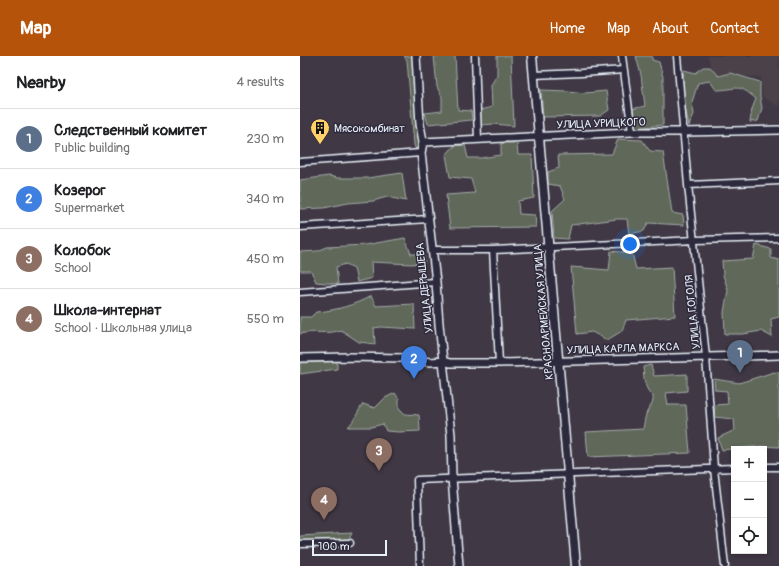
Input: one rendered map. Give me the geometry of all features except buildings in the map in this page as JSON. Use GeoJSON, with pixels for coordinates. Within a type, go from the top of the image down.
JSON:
{"type":"FeatureCollection","features":[{"type":"Feature","properties":{"kind":"main road","name":"КРАСНОАРМЕЙСКАЯ УЛИЦА"},"geometry":{"type":"LineString","coordinates":[[532,56],[576,566]]}},
{"type":"Feature","properties":{"kind":"street","name":"УЛИЦА ДЕРЫШЕВА"},"geometry":{"type":"LineString","coordinates":[[416,56],[420,124],[423,142],[421,153],[430,219],[439,324],[451,435],[452,478],[459,566]]}},
{"type":"Feature","properties":{"kind":"street"},"geometry":{"type":"LineString","coordinates":[[475,56],[478,139]]}},
{"type":"Feature","properties":{"kind":"street"},"geometry":{"type":"LineString","coordinates":[[622,56],[632,132]]}},
{"type":"Feature","properties":{"kind":"street","name":"УЛИЦА ГОГОЛЯ"},"geometry":{"type":"LineString","coordinates":[[677,56],[688,185],[695,240],[706,357],[714,469],[725,566]]}},
{"type":"Feature","properties":{"kind":"street"},"geometry":{"type":"LineString","coordinates":[[533,75],[624,70]]}},
{"type":"Feature","properties":{"kind":"street","name":"УЛИЦА УРИЦКОГО"},"geometry":{"type":"LineString","coordinates":[[423,142],[632,132],[779,130]]}},
{"type":"Feature","properties":{"kind":"street"},"geometry":{"type":"LineString","coordinates":[[300,162],[421,153]]}},
{"type":"Feature","properties":{"kind":"street"},"geometry":{"type":"LineString","coordinates":[[688,185],[779,181]]}},
{"type":"Feature","properties":{"kind":"street"},"geometry":{"type":"LineString","coordinates":[[300,227],[430,219]]}},
{"type":"Feature","properties":{"kind":"street"},"geometry":{"type":"LineString","coordinates":[[432,250],[493,250],[695,240],[779,238]]}},
{"type":"Feature","properties":{"kind":"street"},"geometry":{"type":"LineString","coordinates":[[493,250],[499,363]]}},
{"type":"Feature","properties":{"kind":"street"},"geometry":{"type":"LineString","coordinates":[[300,292],[436,282]]}},
{"type":"Feature","properties":{"kind":"street","name":"УЛИЦА КАРЛА МАРКСА"},"geometry":{"type":"LineString","coordinates":[[300,358],[404,358],[430,362],[499,363],[779,355]]}},
{"type":"Feature","properties":{"kind":"street"},"geometry":{"type":"LineString","coordinates":[[767,467],[779,466]]}},
{"type":"Feature","properties":{"kind":"street"},"geometry":{"type":"LineString","coordinates":[[420,566],[417,480],[731,468]]}},
{"type":"Feature","properties":{"kind":"street"},"geometry":{"type":"LineString","coordinates":[[300,544],[350,543]]}},
{"type":"Feature","properties":{"kind":"shaded area"},"geometry":{"type":"Polygon","coordinates":[[[708,56],[779,56],[779,105],[778,106],[763,97],[761,77],[712,74],[708,56]]]}},
{"type":"Feature","properties":{"kind":"green space"},"geometry":{"type":"Polygon","coordinates":[[[404,56],[412,56],[420,142],[416,150],[414,145],[407,60],[404,56]]]}},
{"type":"Feature","properties":{"kind":"green space"},"geometry":{"type":"Polygon","coordinates":[[[434,56],[455,56],[458,110],[471,111],[472,120],[428,124],[425,113],[442,111],[442,97],[437,87],[434,56]]]}},
{"type":"Feature","properties":{"kind":"green space"},"geometry":{"type":"Polygon","coordinates":[[[497,56],[511,56],[514,126],[494,124],[481,125],[480,110],[492,107],[491,85],[497,75],[497,56]]]}},
{"type":"Feature","properties":{"kind":"green space"},"geometry":{"type":"Polygon","coordinates":[[[636,56],[652,56],[652,60],[659,62],[663,77],[663,125],[635,128],[632,109],[645,106],[641,75],[636,56]]]}},
{"type":"Feature","properties":{"kind":"green space"},"geometry":{"type":"Polygon","coordinates":[[[703,67],[710,67],[718,76],[730,73],[760,82],[762,108],[758,121],[750,122],[752,109],[756,99],[750,94],[745,90],[737,88],[716,90],[710,81],[698,83],[692,102],[694,114],[689,126],[683,91],[684,70],[696,73],[703,67]]]}},
{"type":"Feature","properties":{"kind":"green space"},"geometry":{"type":"Polygon","coordinates":[[[541,90],[585,93],[606,91],[609,110],[600,116],[543,117],[541,90]]]}},
{"type":"Feature","properties":{"kind":"green space"},"geometry":{"type":"Polygon","coordinates":[[[618,139],[642,140],[650,151],[663,152],[672,213],[683,215],[684,225],[648,223],[644,231],[629,234],[627,219],[617,219],[571,225],[568,239],[554,238],[552,211],[565,199],[560,186],[548,184],[548,172],[559,168],[558,155],[612,154],[618,139]]]}},
{"type":"Feature","properties":{"kind":"green space"},"geometry":{"type":"Polygon","coordinates":[[[501,143],[517,143],[518,155],[532,155],[534,198],[518,201],[519,214],[535,215],[536,227],[450,228],[446,195],[475,193],[471,179],[450,177],[446,155],[454,146],[465,145],[468,158],[501,155],[501,143]]]}},
{"type":"Feature","properties":{"kind":"green space"},"geometry":{"type":"Polygon","coordinates":[[[402,173],[406,201],[387,197],[373,201],[348,203],[324,208],[300,209],[300,180],[329,176],[337,178],[367,178],[402,173]]]}},
{"type":"Feature","properties":{"kind":"green space"},"geometry":{"type":"Polygon","coordinates":[[[405,238],[411,254],[423,254],[425,262],[412,264],[371,262],[372,278],[357,282],[354,268],[346,264],[336,267],[338,284],[316,282],[311,271],[300,271],[300,252],[318,251],[327,247],[365,245],[405,238]]]}},
{"type":"Feature","properties":{"kind":"green space"},"geometry":{"type":"Polygon","coordinates":[[[756,245],[771,249],[771,258],[779,260],[779,317],[771,319],[772,337],[761,331],[743,334],[725,334],[724,312],[728,290],[723,275],[722,261],[753,259],[756,245]]]}},
{"type":"Feature","properties":{"kind":"green space"},"geometry":{"type":"Polygon","coordinates":[[[611,251],[632,253],[636,269],[672,267],[675,316],[626,320],[622,331],[607,340],[592,332],[577,334],[571,267],[609,270],[611,251]]]}},
{"type":"Feature","properties":{"kind":"green space"},"geometry":{"type":"Polygon","coordinates":[[[371,296],[376,306],[414,304],[415,329],[374,328],[375,344],[359,342],[341,330],[300,334],[300,317],[311,317],[316,312],[344,307],[371,296]]]}},
{"type":"Feature","properties":{"kind":"green space"},"geometry":{"type":"Polygon","coordinates":[[[337,361],[337,369],[300,374],[300,363],[337,361]]]}},
{"type":"Feature","properties":{"kind":"green space"},"geometry":{"type":"Polygon","coordinates":[[[651,365],[654,376],[687,374],[687,391],[666,393],[668,405],[686,405],[690,453],[588,457],[586,432],[643,429],[646,414],[652,403],[653,396],[646,387],[643,367],[651,365]]]}},
{"type":"Feature","properties":{"kind":"green space"},"geometry":{"type":"Polygon","coordinates":[[[774,372],[779,373],[779,447],[731,446],[731,449],[722,450],[718,438],[735,430],[734,419],[714,417],[715,405],[728,404],[727,391],[715,390],[714,379],[739,383],[774,372]]]}},
{"type":"Feature","properties":{"kind":"green space"},"geometry":{"type":"Polygon","coordinates":[[[395,393],[399,399],[399,408],[405,414],[419,415],[420,431],[386,431],[383,424],[371,427],[348,427],[363,404],[375,408],[385,398],[395,393]]]}},
{"type":"Feature","properties":{"kind":"green space"},"geometry":{"type":"Polygon","coordinates":[[[352,533],[349,539],[300,541],[300,536],[352,533]]]}},
{"type":"Feature","properties":{"kind":"place","name":"Мясокомбинат"},"geometry":{"type":"Point","coordinates":[320,145]}},
{"type":"Feature","properties":{"kind":"place","name":"Следственный комитет"},"geometry":{"type":"Point","coordinates":[740,373]}},
{"type":"Feature","properties":{"kind":"place","name":"Козерог"},"geometry":{"type":"Point","coordinates":[414,379]}},
{"type":"Feature","properties":{"kind":"place","name":"Колобок"},"geometry":{"type":"Point","coordinates":[379,471]}},
{"type":"Feature","properties":{"kind":"place","name":"Школа-интернат"},"geometry":{"type":"Point","coordinates":[324,520]}}]}
